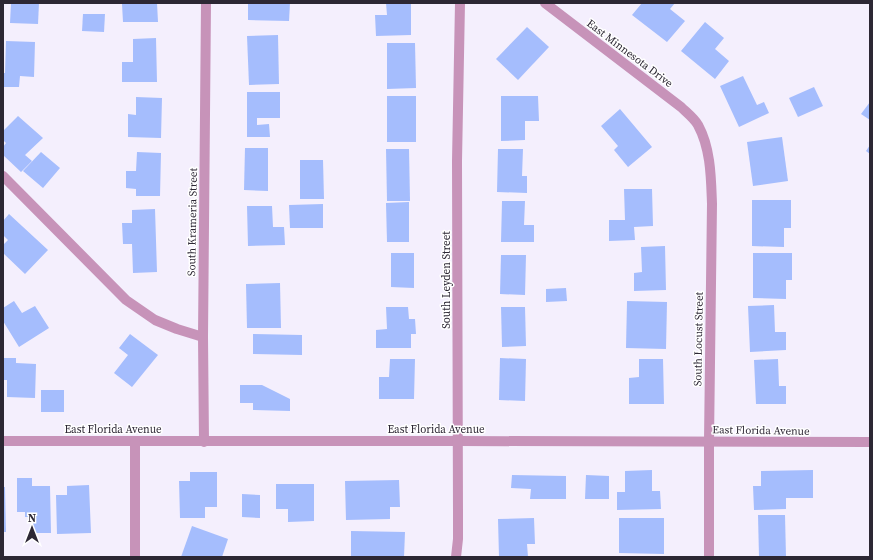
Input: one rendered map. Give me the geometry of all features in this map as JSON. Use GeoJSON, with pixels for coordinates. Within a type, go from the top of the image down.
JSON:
{"type":"FeatureCollection","features":[{"type":"Feature","properties":{"kind":"street","name":"South Krameria Street"},"geometry":{"type":"LineString","coordinates":[[204,442],[203,337],[206,3]]}},
{"type":"Feature","properties":{"kind":"street","name":"South Leyden Street"},"geometry":{"type":"LineString","coordinates":[[456,557],[458,539],[457,161],[460,3]]}},
{"type":"Feature","properties":{"kind":"street","name":"East Minnesota Drive"},"geometry":{"type":"LineString","coordinates":[[545,3],[681,107],[697,124]]}},
{"type":"Feature","properties":{"kind":"street","name":"South Locust Street"},"geometry":{"type":"LineString","coordinates":[[697,124],[706,145],[710,170],[712,204],[709,557]]}},
{"type":"Feature","properties":{"kind":"street"},"geometry":{"type":"LineString","coordinates":[[3,176],[126,300],[155,320],[203,337]]}},
{"type":"Feature","properties":{"kind":"street","name":"East Florida Avenue"},"geometry":{"type":"LineString","coordinates":[[3,441],[870,442]]}},
{"type":"Feature","properties":{"kind":"street"},"geometry":{"type":"LineString","coordinates":[[135,442],[135,557]]}},
{"type":"Feature","properties":{"kind":"building"},"geometry":{"type":"Polygon","coordinates":[[[11,3],[39,3],[38,24],[10,23],[11,3]]]}},
{"type":"Feature","properties":{"kind":"building"},"geometry":{"type":"Polygon","coordinates":[[[157,3],[158,22],[123,22],[122,4],[157,3]]]}},
{"type":"Feature","properties":{"kind":"building"},"geometry":{"type":"Polygon","coordinates":[[[248,3],[290,3],[289,21],[248,20],[248,3]]]}},
{"type":"Feature","properties":{"kind":"building"},"geometry":{"type":"Polygon","coordinates":[[[386,3],[411,3],[411,35],[376,36],[375,15],[387,15],[386,3]]]}},
{"type":"Feature","properties":{"kind":"building"},"geometry":{"type":"Polygon","coordinates":[[[642,3],[675,3],[670,9],[685,21],[667,42],[632,15],[642,3]]]}},
{"type":"Feature","properties":{"kind":"building"},"geometry":{"type":"Polygon","coordinates":[[[83,14],[105,14],[104,32],[82,31],[83,14]]]}},
{"type":"Feature","properties":{"kind":"building"},"geometry":{"type":"Polygon","coordinates":[[[705,22],[724,38],[715,49],[729,61],[715,79],[681,51],[705,22]]]}},
{"type":"Feature","properties":{"kind":"building"},"geometry":{"type":"Polygon","coordinates":[[[527,27],[549,47],[518,80],[496,59],[527,27]]]}},
{"type":"Feature","properties":{"kind":"building"},"geometry":{"type":"Polygon","coordinates":[[[278,35],[279,84],[249,85],[247,36],[278,35]]]}},
{"type":"Feature","properties":{"kind":"building"},"geometry":{"type":"Polygon","coordinates":[[[156,38],[157,82],[122,82],[122,62],[133,62],[133,39],[156,38]]]}},
{"type":"Feature","properties":{"kind":"building"},"geometry":{"type":"Polygon","coordinates":[[[6,41],[35,42],[34,77],[20,76],[19,87],[3,87],[6,41]]]}},
{"type":"Feature","properties":{"kind":"building"},"geometry":{"type":"Polygon","coordinates":[[[387,43],[415,43],[416,88],[387,89],[387,43]]]}},
{"type":"Feature","properties":{"kind":"building"},"geometry":{"type":"Polygon","coordinates":[[[743,76],[757,105],[764,102],[769,113],[739,127],[720,86],[743,76]]]}},
{"type":"Feature","properties":{"kind":"building"},"geometry":{"type":"Polygon","coordinates":[[[814,87],[823,106],[798,117],[789,98],[814,87]]]}},
{"type":"Feature","properties":{"kind":"building"},"geometry":{"type":"Polygon","coordinates":[[[247,92],[280,92],[280,118],[257,118],[257,125],[269,124],[270,137],[247,137],[247,92]]]}},
{"type":"Feature","properties":{"kind":"building"},"geometry":{"type":"Polygon","coordinates":[[[387,96],[416,96],[416,142],[387,142],[387,96]]]}},
{"type":"Feature","properties":{"kind":"building"},"geometry":{"type":"Polygon","coordinates":[[[501,96],[538,96],[539,121],[525,121],[525,140],[501,141],[501,96]]]}},
{"type":"Feature","properties":{"kind":"building"},"geometry":{"type":"Polygon","coordinates":[[[136,97],[162,98],[161,138],[128,137],[128,114],[136,115],[136,97]]]}},
{"type":"Feature","properties":{"kind":"building"},"geometry":{"type":"Polygon","coordinates":[[[870,102],[870,120],[861,114],[870,102]]]}},
{"type":"Feature","properties":{"kind":"building"},"geometry":{"type":"Polygon","coordinates":[[[620,109],[652,147],[628,167],[614,150],[618,146],[601,126],[620,109]]]}},
{"type":"Feature","properties":{"kind":"building"},"geometry":{"type":"Polygon","coordinates":[[[18,116],[43,138],[25,155],[32,161],[21,172],[3,155],[3,147],[6,143],[3,140],[3,131],[18,116]]]}},
{"type":"Feature","properties":{"kind":"building"},"geometry":{"type":"Polygon","coordinates":[[[782,137],[788,181],[753,186],[747,142],[782,137]]]}},
{"type":"Feature","properties":{"kind":"building"},"geometry":{"type":"Polygon","coordinates":[[[870,145],[870,154],[866,151],[870,145]]]}},
{"type":"Feature","properties":{"kind":"building"},"geometry":{"type":"Polygon","coordinates":[[[245,148],[268,148],[268,191],[244,190],[245,148]]]}},
{"type":"Feature","properties":{"kind":"building"},"geometry":{"type":"Polygon","coordinates":[[[386,149],[409,149],[410,201],[387,201],[386,149]]]}},
{"type":"Feature","properties":{"kind":"building"},"geometry":{"type":"Polygon","coordinates":[[[498,149],[523,149],[522,176],[527,176],[527,193],[497,192],[498,149]]]}},
{"type":"Feature","properties":{"kind":"building"},"geometry":{"type":"Polygon","coordinates":[[[41,152],[60,168],[43,188],[23,171],[41,152]]]}},
{"type":"Feature","properties":{"kind":"building"},"geometry":{"type":"Polygon","coordinates":[[[137,152],[161,153],[160,196],[136,196],[136,189],[126,188],[126,171],[136,171],[137,152]]]}},
{"type":"Feature","properties":{"kind":"building"},"geometry":{"type":"Polygon","coordinates":[[[300,160],[323,160],[324,199],[300,199],[300,160]]]}},
{"type":"Feature","properties":{"kind":"building"},"geometry":{"type":"Polygon","coordinates":[[[624,189],[652,189],[653,226],[634,227],[635,240],[609,241],[609,220],[625,220],[624,189]]]}},
{"type":"Feature","properties":{"kind":"building"},"geometry":{"type":"Polygon","coordinates":[[[752,200],[791,200],[791,228],[784,228],[784,247],[752,246],[752,200]]]}},
{"type":"Feature","properties":{"kind":"building"},"geometry":{"type":"Polygon","coordinates":[[[502,201],[525,201],[524,225],[534,225],[534,242],[501,242],[502,201]]]}},
{"type":"Feature","properties":{"kind":"building"},"geometry":{"type":"Polygon","coordinates":[[[409,202],[409,242],[387,242],[386,203],[409,202]]]}},
{"type":"Feature","properties":{"kind":"building"},"geometry":{"type":"Polygon","coordinates":[[[323,204],[323,228],[290,228],[289,205],[323,204]]]}},
{"type":"Feature","properties":{"kind":"building"},"geometry":{"type":"Polygon","coordinates":[[[247,206],[272,206],[273,227],[284,227],[285,245],[248,246],[247,206]]]}},
{"type":"Feature","properties":{"kind":"building"},"geometry":{"type":"Polygon","coordinates":[[[155,209],[157,272],[133,273],[132,244],[123,244],[122,223],[132,223],[132,210],[155,209]]]}},
{"type":"Feature","properties":{"kind":"building"},"geometry":{"type":"Polygon","coordinates":[[[9,214],[48,250],[25,274],[3,253],[3,245],[8,240],[3,235],[3,221],[9,214]]]}},
{"type":"Feature","properties":{"kind":"building"},"geometry":{"type":"Polygon","coordinates":[[[665,246],[666,290],[634,291],[634,273],[642,272],[641,247],[665,246]]]}},
{"type":"Feature","properties":{"kind":"building"},"geometry":{"type":"Polygon","coordinates":[[[391,253],[414,253],[414,288],[391,287],[391,253]]]}},
{"type":"Feature","properties":{"kind":"building"},"geometry":{"type":"Polygon","coordinates":[[[753,253],[792,253],[792,280],[786,280],[786,299],[753,298],[753,253]]]}},
{"type":"Feature","properties":{"kind":"building"},"geometry":{"type":"Polygon","coordinates":[[[501,255],[526,255],[525,295],[500,294],[501,255]]]}},
{"type":"Feature","properties":{"kind":"building"},"geometry":{"type":"Polygon","coordinates":[[[280,283],[281,328],[247,328],[246,284],[280,283]]]}},
{"type":"Feature","properties":{"kind":"building"},"geometry":{"type":"Polygon","coordinates":[[[566,288],[567,301],[546,302],[546,289],[566,288]]]}},
{"type":"Feature","properties":{"kind":"building"},"geometry":{"type":"Polygon","coordinates":[[[14,301],[22,313],[35,306],[49,328],[19,347],[3,321],[3,308],[14,301]]]}},
{"type":"Feature","properties":{"kind":"building"},"geometry":{"type":"Polygon","coordinates":[[[627,301],[667,302],[666,349],[626,348],[627,301]]]}},
{"type":"Feature","properties":{"kind":"building"},"geometry":{"type":"Polygon","coordinates":[[[774,305],[775,332],[786,332],[786,350],[750,352],[748,306],[774,305]]]}},
{"type":"Feature","properties":{"kind":"building"},"geometry":{"type":"Polygon","coordinates":[[[386,307],[408,307],[409,319],[415,319],[416,334],[411,334],[411,348],[376,348],[376,330],[387,329],[386,307]]]}},
{"type":"Feature","properties":{"kind":"building"},"geometry":{"type":"Polygon","coordinates":[[[501,307],[525,307],[526,346],[502,347],[501,307]]]}},
{"type":"Feature","properties":{"kind":"building"},"geometry":{"type":"Polygon","coordinates":[[[130,334],[158,355],[132,387],[114,373],[128,355],[119,348],[130,334]]]}},
{"type":"Feature","properties":{"kind":"building"},"geometry":{"type":"Polygon","coordinates":[[[253,334],[302,335],[302,355],[253,354],[253,334]]]}},
{"type":"Feature","properties":{"kind":"building"},"geometry":{"type":"Polygon","coordinates":[[[3,358],[16,358],[16,363],[36,364],[35,398],[7,397],[7,380],[3,380],[3,358]]]}},
{"type":"Feature","properties":{"kind":"building"},"geometry":{"type":"Polygon","coordinates":[[[500,358],[526,359],[525,401],[499,400],[500,358]]]}},
{"type":"Feature","properties":{"kind":"building"},"geometry":{"type":"Polygon","coordinates":[[[390,359],[415,359],[414,399],[379,399],[379,377],[389,377],[390,359]]]}},
{"type":"Feature","properties":{"kind":"building"},"geometry":{"type":"Polygon","coordinates":[[[639,359],[663,359],[664,404],[629,404],[629,378],[639,377],[639,359]]]}},
{"type":"Feature","properties":{"kind":"building"},"geometry":{"type":"Polygon","coordinates":[[[778,359],[779,386],[786,386],[786,404],[756,404],[754,360],[778,359]]]}},
{"type":"Feature","properties":{"kind":"building"},"geometry":{"type":"Polygon","coordinates":[[[240,385],[262,385],[290,399],[290,411],[253,410],[253,403],[240,403],[240,385]]]}},
{"type":"Feature","properties":{"kind":"building"},"geometry":{"type":"Polygon","coordinates":[[[41,390],[64,390],[64,412],[41,412],[41,390]]]}},
{"type":"Feature","properties":{"kind":"building"},"geometry":{"type":"Polygon","coordinates":[[[652,470],[652,491],[660,491],[661,509],[617,510],[617,492],[625,492],[625,471],[652,470]]]}},
{"type":"Feature","properties":{"kind":"building"},"geometry":{"type":"Polygon","coordinates":[[[813,470],[813,498],[786,498],[786,509],[754,510],[753,486],[761,486],[761,471],[813,470]]]}},
{"type":"Feature","properties":{"kind":"building"},"geometry":{"type":"Polygon","coordinates":[[[190,472],[217,472],[217,507],[205,507],[205,518],[180,518],[179,481],[190,481],[190,472]]]}},
{"type":"Feature","properties":{"kind":"building"},"geometry":{"type":"Polygon","coordinates":[[[512,475],[566,476],[566,499],[530,499],[531,489],[511,488],[512,475]]]}},
{"type":"Feature","properties":{"kind":"building"},"geometry":{"type":"Polygon","coordinates":[[[586,475],[609,476],[609,499],[585,499],[586,475]]]}},
{"type":"Feature","properties":{"kind":"building"},"geometry":{"type":"Polygon","coordinates":[[[17,478],[32,478],[32,486],[50,486],[51,533],[31,533],[31,517],[25,517],[25,512],[17,512],[17,478]]]}},
{"type":"Feature","properties":{"kind":"building"},"geometry":{"type":"Polygon","coordinates":[[[399,480],[400,507],[390,507],[390,519],[346,520],[345,481],[399,480]]]}},
{"type":"Feature","properties":{"kind":"building"},"geometry":{"type":"Polygon","coordinates":[[[276,484],[314,484],[314,521],[288,522],[288,509],[276,509],[276,484]]]}},
{"type":"Feature","properties":{"kind":"building"},"geometry":{"type":"Polygon","coordinates":[[[89,485],[91,533],[57,534],[56,495],[67,495],[67,486],[89,485]]]}},
{"type":"Feature","properties":{"kind":"building"},"geometry":{"type":"Polygon","coordinates":[[[3,487],[5,487],[6,532],[3,532],[3,487]]]}},
{"type":"Feature","properties":{"kind":"building"},"geometry":{"type":"Polygon","coordinates":[[[242,494],[260,495],[260,518],[242,517],[242,494]]]}},
{"type":"Feature","properties":{"kind":"building"},"geometry":{"type":"Polygon","coordinates":[[[758,515],[785,515],[786,557],[759,557],[758,515]]]}},
{"type":"Feature","properties":{"kind":"building"},"geometry":{"type":"Polygon","coordinates":[[[534,518],[535,544],[527,544],[528,557],[499,557],[498,519],[534,518]]]}},
{"type":"Feature","properties":{"kind":"building"},"geometry":{"type":"Polygon","coordinates":[[[619,518],[664,518],[664,554],[619,553],[619,518]]]}},
{"type":"Feature","properties":{"kind":"building"},"geometry":{"type":"Polygon","coordinates":[[[192,526],[228,539],[222,557],[181,557],[192,526]]]}},
{"type":"Feature","properties":{"kind":"building"},"geometry":{"type":"Polygon","coordinates":[[[351,531],[405,532],[404,557],[351,557],[351,531]]]}}]}
